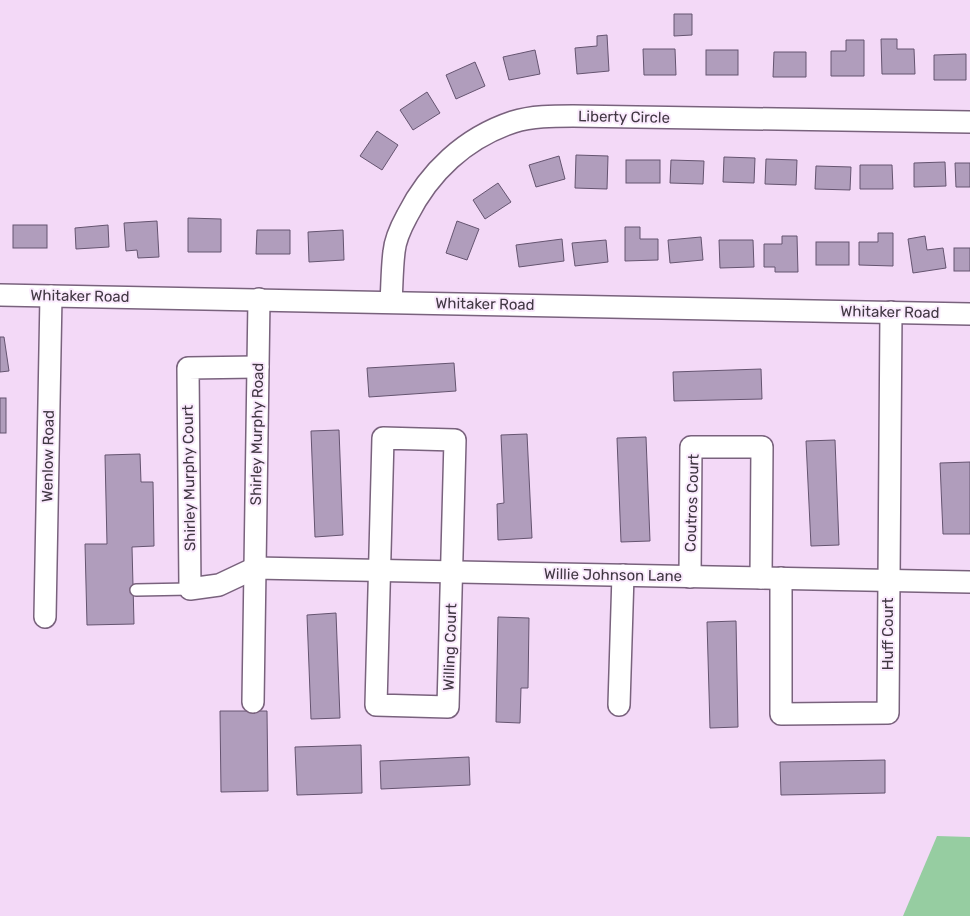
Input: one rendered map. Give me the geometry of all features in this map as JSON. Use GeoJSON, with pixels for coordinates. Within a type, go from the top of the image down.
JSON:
{"type":"FeatureCollection","features":[{"type":"Feature","properties":{"kind":"street","name":"Liberty Circle"},"geometry":{"type":"LineString","coordinates":[[391,302],[396,243],[401,227],[427,184],[444,163],[464,147],[486,133],[513,122],[540,116],[573,116],[970,122]]}},
{"type":"Feature","properties":{"kind":"street","name":"Whitaker Road"},"geometry":{"type":"LineString","coordinates":[[0,295],[970,314]]}},
{"type":"Feature","properties":{"kind":"street","name":"Wenlow Road"},"geometry":{"type":"LineString","coordinates":[[45,617],[51,296]]}},
{"type":"Feature","properties":{"kind":"street","name":"Shirley Murphy Road"},"geometry":{"type":"LineString","coordinates":[[253,702],[258,299]]}},
{"type":"Feature","properties":{"kind":"street","name":"Huff Court"},"geometry":{"type":"LineString","coordinates":[[771,578],[781,714],[888,713],[891,312]]}},
{"type":"Feature","properties":{"kind":"street","name":"Shirley Murphy Court"},"geometry":{"type":"LineString","coordinates":[[190,588],[188,368],[258,367]]}},
{"type":"Feature","properties":{"kind":"street","name":"Willing Court"},"geometry":{"type":"LineString","coordinates":[[383,438],[456,440],[448,707],[376,705],[379,571],[383,438]]}},
{"type":"Feature","properties":{"kind":"street","name":"Coutros Court"},"geometry":{"type":"LineString","coordinates":[[690,577],[692,447],[762,447],[771,578]]}},
{"type":"Feature","properties":{"kind":"street","name":"Willie Johnson Lane"},"geometry":{"type":"LineString","coordinates":[[255,568],[970,582]]}},
{"type":"Feature","properties":{"kind":"street"},"geometry":{"type":"LineString","coordinates":[[190,588],[219,585],[255,568]]}},
{"type":"Feature","properties":{"kind":"street"},"geometry":{"type":"LineString","coordinates":[[619,705],[623,575]]}},
{"type":"Feature","properties":{"kind":"lane"},"geometry":{"type":"LineString","coordinates":[[136,590],[190,588]]}},
{"type":"Feature","properties":{"kind":"green space"},"geometry":{"type":"Polygon","coordinates":[[[937,836],[970,837],[970,916],[903,916],[937,836]]]}},
{"type":"Feature","properties":{"kind":"building"},"geometry":{"type":"Polygon","coordinates":[[[674,14],[692,14],[692,35],[674,36],[674,14]]]}},
{"type":"Feature","properties":{"kind":"building"},"geometry":{"type":"Polygon","coordinates":[[[607,35],[609,71],[577,74],[575,48],[597,46],[597,36],[607,35]]]}},
{"type":"Feature","properties":{"kind":"building"},"geometry":{"type":"Polygon","coordinates":[[[881,39],[897,39],[897,49],[914,49],[915,74],[882,74],[881,39]]]}},
{"type":"Feature","properties":{"kind":"building"},"geometry":{"type":"Polygon","coordinates":[[[846,40],[864,40],[864,76],[831,76],[831,51],[846,51],[846,40]]]}},
{"type":"Feature","properties":{"kind":"building"},"geometry":{"type":"Polygon","coordinates":[[[643,49],[675,49],[676,75],[644,75],[643,49]]]}},
{"type":"Feature","properties":{"kind":"building"},"geometry":{"type":"Polygon","coordinates":[[[535,50],[540,74],[509,80],[503,57],[535,50]]]}},
{"type":"Feature","properties":{"kind":"building"},"geometry":{"type":"Polygon","coordinates":[[[706,50],[738,50],[738,75],[706,75],[706,50]]]}},
{"type":"Feature","properties":{"kind":"building"},"geometry":{"type":"Polygon","coordinates":[[[774,52],[806,52],[806,77],[773,77],[774,52]]]}},
{"type":"Feature","properties":{"kind":"building"},"geometry":{"type":"Polygon","coordinates":[[[966,54],[966,80],[934,80],[934,55],[966,54]]]}},
{"type":"Feature","properties":{"kind":"building"},"geometry":{"type":"Polygon","coordinates":[[[475,62],[485,86],[456,99],[446,75],[475,62]]]}},
{"type":"Feature","properties":{"kind":"building"},"geometry":{"type":"Polygon","coordinates":[[[427,92],[440,113],[413,130],[400,110],[427,92]]]}},
{"type":"Feature","properties":{"kind":"building"},"geometry":{"type":"Polygon","coordinates":[[[377,131],[398,145],[382,170],[360,156],[377,131]]]}},
{"type":"Feature","properties":{"kind":"building"},"geometry":{"type":"Polygon","coordinates":[[[576,155],[608,156],[607,189],[575,188],[576,155]]]}},
{"type":"Feature","properties":{"kind":"building"},"geometry":{"type":"Polygon","coordinates":[[[559,156],[565,179],[536,187],[529,165],[559,156]]]}},
{"type":"Feature","properties":{"kind":"building"},"geometry":{"type":"Polygon","coordinates":[[[724,157],[755,158],[754,183],[723,182],[724,157]]]}},
{"type":"Feature","properties":{"kind":"building"},"geometry":{"type":"Polygon","coordinates":[[[766,159],[797,160],[796,185],[765,184],[766,159]]]}},
{"type":"Feature","properties":{"kind":"building"},"geometry":{"type":"Polygon","coordinates":[[[626,160],[660,160],[660,183],[626,183],[626,160]]]}},
{"type":"Feature","properties":{"kind":"building"},"geometry":{"type":"Polygon","coordinates":[[[671,160],[704,161],[703,184],[670,183],[671,160]]]}},
{"type":"Feature","properties":{"kind":"building"},"geometry":{"type":"Polygon","coordinates":[[[945,162],[946,186],[914,187],[914,163],[945,162]]]}},
{"type":"Feature","properties":{"kind":"building"},"geometry":{"type":"Polygon","coordinates":[[[955,163],[970,163],[970,187],[956,187],[955,163]]]}},
{"type":"Feature","properties":{"kind":"building"},"geometry":{"type":"Polygon","coordinates":[[[860,165],[892,165],[893,189],[860,189],[860,165]]]}},
{"type":"Feature","properties":{"kind":"building"},"geometry":{"type":"Polygon","coordinates":[[[816,166],[851,167],[850,190],[815,189],[816,166]]]}},
{"type":"Feature","properties":{"kind":"building"},"geometry":{"type":"Polygon","coordinates":[[[498,183],[511,202],[485,219],[473,200],[498,183]]]}},
{"type":"Feature","properties":{"kind":"building"},"geometry":{"type":"Polygon","coordinates":[[[188,218],[221,219],[221,252],[188,252],[188,218]]]}},
{"type":"Feature","properties":{"kind":"building"},"geometry":{"type":"Polygon","coordinates":[[[157,221],[159,257],[138,258],[137,250],[126,251],[124,223],[157,221]]]}},
{"type":"Feature","properties":{"kind":"building"},"geometry":{"type":"Polygon","coordinates":[[[457,221],[479,229],[467,260],[446,253],[457,221]]]}},
{"type":"Feature","properties":{"kind":"building"},"geometry":{"type":"Polygon","coordinates":[[[13,225],[47,225],[47,248],[13,248],[13,225]]]}},
{"type":"Feature","properties":{"kind":"building"},"geometry":{"type":"Polygon","coordinates":[[[108,225],[109,247],[76,249],[75,228],[108,225]]]}},
{"type":"Feature","properties":{"kind":"building"},"geometry":{"type":"Polygon","coordinates":[[[625,227],[640,227],[640,239],[658,239],[658,260],[625,261],[625,227]]]}},
{"type":"Feature","properties":{"kind":"building"},"geometry":{"type":"Polygon","coordinates":[[[257,230],[290,230],[290,254],[256,254],[257,230]]]}},
{"type":"Feature","properties":{"kind":"building"},"geometry":{"type":"Polygon","coordinates":[[[343,230],[344,260],[309,262],[308,232],[343,230]]]}},
{"type":"Feature","properties":{"kind":"building"},"geometry":{"type":"Polygon","coordinates":[[[878,233],[893,233],[893,266],[859,265],[859,242],[878,242],[878,233]]]}},
{"type":"Feature","properties":{"kind":"building"},"geometry":{"type":"Polygon","coordinates":[[[782,236],[797,236],[798,272],[775,272],[775,267],[764,267],[764,244],[782,244],[782,236]]]}},
{"type":"Feature","properties":{"kind":"building"},"geometry":{"type":"Polygon","coordinates":[[[925,236],[927,250],[943,248],[946,268],[913,273],[908,239],[925,236]]]}},
{"type":"Feature","properties":{"kind":"building"},"geometry":{"type":"Polygon","coordinates":[[[701,237],[703,260],[670,263],[668,240],[701,237]]]}},
{"type":"Feature","properties":{"kind":"building"},"geometry":{"type":"Polygon","coordinates":[[[562,239],[564,261],[519,267],[516,245],[562,239]]]}},
{"type":"Feature","properties":{"kind":"building"},"geometry":{"type":"Polygon","coordinates":[[[606,240],[608,262],[575,266],[572,243],[606,240]]]}},
{"type":"Feature","properties":{"kind":"building"},"geometry":{"type":"Polygon","coordinates":[[[719,240],[753,240],[754,267],[720,268],[719,240]]]}},
{"type":"Feature","properties":{"kind":"building"},"geometry":{"type":"Polygon","coordinates":[[[816,242],[849,242],[849,265],[816,265],[816,242]]]}},
{"type":"Feature","properties":{"kind":"building"},"geometry":{"type":"Polygon","coordinates":[[[954,248],[970,248],[970,271],[954,271],[954,248]]]}},
{"type":"Feature","properties":{"kind":"building"},"geometry":{"type":"Polygon","coordinates":[[[0,337],[4,337],[9,371],[0,372],[0,337]]]}},
{"type":"Feature","properties":{"kind":"building"},"geometry":{"type":"Polygon","coordinates":[[[454,363],[456,391],[369,397],[367,368],[454,363]]]}},
{"type":"Feature","properties":{"kind":"building"},"geometry":{"type":"Polygon","coordinates":[[[761,369],[762,399],[674,401],[673,372],[761,369]]]}},
{"type":"Feature","properties":{"kind":"building"},"geometry":{"type":"Polygon","coordinates":[[[0,398],[6,398],[6,433],[0,433],[0,398]]]}},
{"type":"Feature","properties":{"kind":"building"},"geometry":{"type":"Polygon","coordinates":[[[339,430],[343,535],[315,537],[311,431],[339,430]]]}},
{"type":"Feature","properties":{"kind":"building"},"geometry":{"type":"Polygon","coordinates":[[[527,434],[532,538],[498,540],[497,504],[504,503],[501,435],[527,434]]]}},
{"type":"Feature","properties":{"kind":"building"},"geometry":{"type":"Polygon","coordinates":[[[646,437],[650,541],[621,542],[617,438],[646,437]]]}},
{"type":"Feature","properties":{"kind":"building"},"geometry":{"type":"Polygon","coordinates":[[[835,440],[839,545],[811,546],[806,441],[835,440]]]}},
{"type":"Feature","properties":{"kind":"building"},"geometry":{"type":"Polygon","coordinates":[[[140,454],[141,482],[153,482],[154,546],[132,547],[134,624],[87,625],[85,544],[107,544],[105,455],[140,454]]]}},
{"type":"Feature","properties":{"kind":"building"},"geometry":{"type":"Polygon","coordinates":[[[970,462],[970,534],[943,534],[940,463],[970,462]]]}},
{"type":"Feature","properties":{"kind":"building"},"geometry":{"type":"Polygon","coordinates":[[[336,613],[340,718],[311,719],[307,615],[336,613]]]}},
{"type":"Feature","properties":{"kind":"building"},"geometry":{"type":"Polygon","coordinates":[[[498,617],[529,618],[528,688],[521,688],[520,723],[496,722],[498,617]]]}},
{"type":"Feature","properties":{"kind":"building"},"geometry":{"type":"Polygon","coordinates":[[[736,621],[738,727],[710,728],[707,622],[736,621]]]}},
{"type":"Feature","properties":{"kind":"building"},"geometry":{"type":"Polygon","coordinates":[[[220,711],[267,711],[268,791],[221,792],[220,711]]]}},
{"type":"Feature","properties":{"kind":"building"},"geometry":{"type":"Polygon","coordinates":[[[361,745],[362,793],[297,795],[295,747],[361,745]]]}},
{"type":"Feature","properties":{"kind":"building"},"geometry":{"type":"Polygon","coordinates":[[[469,757],[470,785],[381,789],[380,761],[469,757]]]}},
{"type":"Feature","properties":{"kind":"building"},"geometry":{"type":"Polygon","coordinates":[[[885,760],[885,793],[781,795],[780,762],[885,760]]]}}]}
